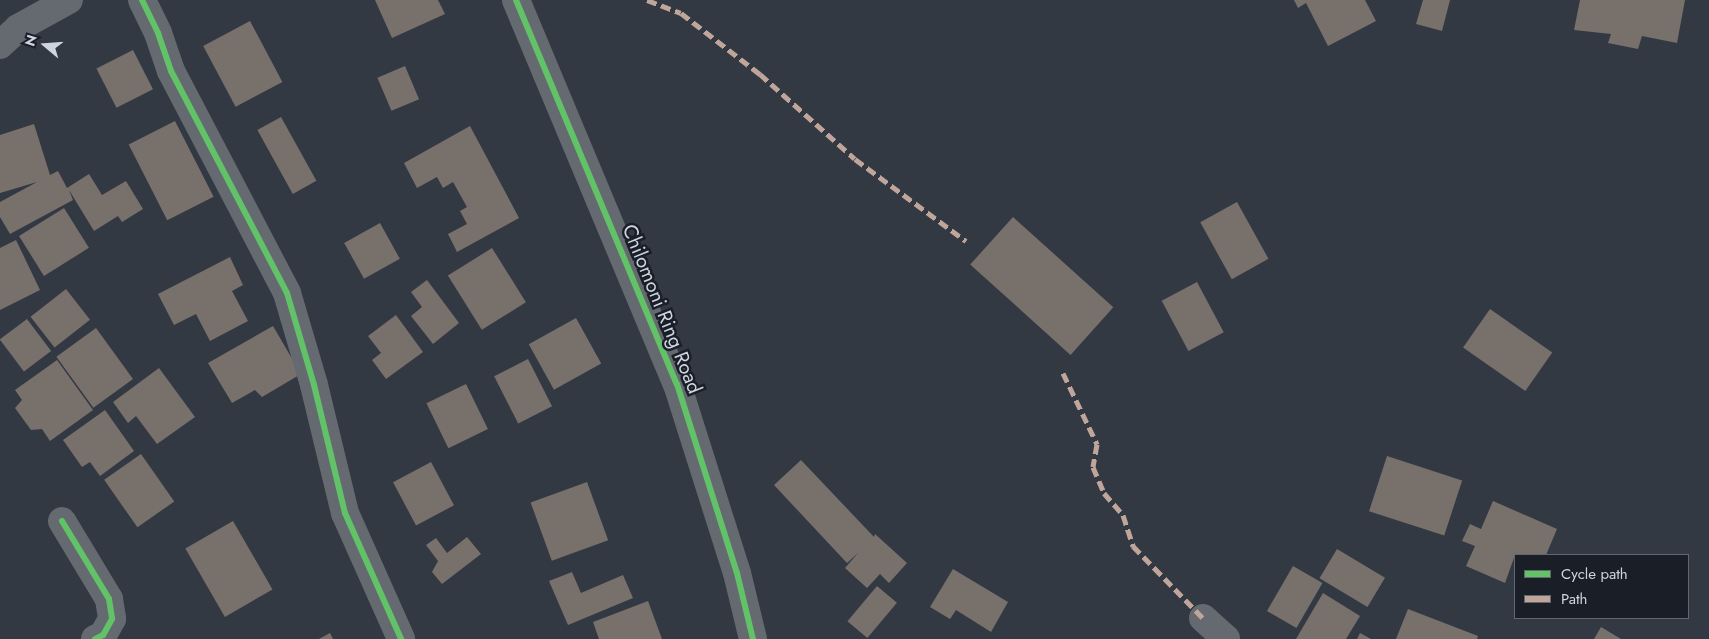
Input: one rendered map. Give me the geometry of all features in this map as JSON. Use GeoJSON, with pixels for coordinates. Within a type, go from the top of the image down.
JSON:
{"type":"FeatureCollection","features":[{"type":"Feature","properties":{"kind":"street"},"geometry":{"type":"LineString","coordinates":[[0,45],[18,28],[69,0]]}},
{"type":"Feature","properties":{"kind":"street"},"geometry":{"type":"LineString","coordinates":[[142,0],[158,32],[170,71],[287,293],[314,384],[345,513],[401,639]]}},
{"type":"Feature","properties":{"kind":"street","name":"Chilomoni Ring Road"},"geometry":{"type":"LineString","coordinates":[[516,0],[677,384],[737,573],[753,639]]}},
{"type":"Feature","properties":{"kind":"street"},"geometry":{"type":"LineString","coordinates":[[62,521],[109,599],[112,619],[103,635],[94,639]]}},
{"type":"Feature","properties":{"kind":"street"},"geometry":{"type":"LineString","coordinates":[[1203,618],[1226,639]]}},
{"type":"Feature","properties":{"kind":"building"},"geometry":{"type":"Polygon","coordinates":[[[375,0],[438,0],[445,14],[392,38],[375,0]]]}},
{"type":"Feature","properties":{"kind":"building"},"geometry":{"type":"Polygon","coordinates":[[[1294,0],[1365,0],[1376,21],[1328,46],[1306,3],[1298,8],[1294,0]]]}},
{"type":"Feature","properties":{"kind":"building"},"geometry":{"type":"Polygon","coordinates":[[[1423,0],[1450,0],[1442,31],[1416,24],[1423,0]]]}},
{"type":"Feature","properties":{"kind":"building"},"geometry":{"type":"Polygon","coordinates":[[[1580,0],[1685,0],[1677,43],[1642,36],[1638,49],[1608,43],[1611,34],[1574,30],[1580,0]]]}},
{"type":"Feature","properties":{"kind":"building"},"geometry":{"type":"Polygon","coordinates":[[[250,21],[282,82],[236,107],[203,46],[250,21]]]}},
{"type":"Feature","properties":{"kind":"building"},"geometry":{"type":"Polygon","coordinates":[[[133,50],[153,89],[116,108],[96,69],[133,50]]]}},
{"type":"Feature","properties":{"kind":"building"},"geometry":{"type":"Polygon","coordinates":[[[405,66],[419,99],[391,111],[377,78],[405,66]]]}},
{"type":"Feature","properties":{"kind":"building"},"geometry":{"type":"Polygon","coordinates":[[[281,117],[316,181],[293,194],[257,130],[281,117]]]}},
{"type":"Feature","properties":{"kind":"building"},"geometry":{"type":"Polygon","coordinates":[[[175,121],[214,197],[167,220],[129,145],[175,121]]]}},
{"type":"Feature","properties":{"kind":"building"},"geometry":{"type":"Polygon","coordinates":[[[34,124],[50,175],[58,171],[67,188],[89,174],[102,195],[126,181],[143,209],[122,222],[118,216],[94,231],[69,190],[73,200],[10,234],[0,217],[0,202],[37,182],[0,193],[0,135],[34,124]]]}},
{"type":"Feature","properties":{"kind":"building"},"geometry":{"type":"Polygon","coordinates":[[[470,126],[519,218],[457,252],[448,234],[467,224],[460,211],[467,207],[453,182],[443,188],[437,177],[417,188],[404,163],[470,126]]]}},
{"type":"Feature","properties":{"kind":"building"},"geometry":{"type":"Polygon","coordinates":[[[1237,202],[1269,259],[1232,279],[1200,222],[1237,202]]]}},
{"type":"Feature","properties":{"kind":"building"},"geometry":{"type":"Polygon","coordinates":[[[64,208],[89,248],[44,276],[19,236],[64,208]]]}},
{"type":"Feature","properties":{"kind":"building"},"geometry":{"type":"Polygon","coordinates":[[[1013,217],[1113,307],[1071,355],[970,265],[1013,217]]]}},
{"type":"Feature","properties":{"kind":"building"},"geometry":{"type":"Polygon","coordinates":[[[380,223],[400,259],[364,279],[344,243],[380,223]]]}},
{"type":"Feature","properties":{"kind":"building"},"geometry":{"type":"Polygon","coordinates":[[[16,240],[40,290],[0,310],[0,248],[16,240]]]}},
{"type":"Feature","properties":{"kind":"building"},"geometry":{"type":"Polygon","coordinates":[[[492,248],[526,302],[482,330],[448,276],[492,248]]]}},
{"type":"Feature","properties":{"kind":"building"},"geometry":{"type":"Polygon","coordinates":[[[230,257],[243,285],[232,291],[248,321],[210,341],[196,314],[174,325],[158,294],[230,257]]]}},
{"type":"Feature","properties":{"kind":"building"},"geometry":{"type":"Polygon","coordinates":[[[427,280],[459,323],[433,344],[411,316],[422,307],[411,292],[427,280]]]}},
{"type":"Feature","properties":{"kind":"building"},"geometry":{"type":"Polygon","coordinates":[[[1197,282],[1224,332],[1188,351],[1162,301],[1197,282]]]}},
{"type":"Feature","properties":{"kind":"building"},"geometry":{"type":"Polygon","coordinates":[[[66,289],[90,320],[55,347],[31,317],[66,289]]]}},
{"type":"Feature","properties":{"kind":"building"},"geometry":{"type":"Polygon","coordinates":[[[1490,309],[1552,353],[1525,391],[1463,348],[1490,309]]]}},
{"type":"Feature","properties":{"kind":"building"},"geometry":{"type":"Polygon","coordinates":[[[396,315],[423,352],[386,379],[372,360],[381,353],[368,336],[396,315]]]}},
{"type":"Feature","properties":{"kind":"building"},"geometry":{"type":"Polygon","coordinates":[[[576,318],[601,363],[554,390],[529,344],[576,318]]]}},
{"type":"Feature","properties":{"kind":"building"},"geometry":{"type":"Polygon","coordinates":[[[27,319],[51,351],[24,371],[0,339],[27,319]]]}},
{"type":"Feature","properties":{"kind":"building"},"geometry":{"type":"Polygon","coordinates":[[[273,326],[301,374],[262,397],[255,390],[232,403],[208,363],[273,326]]]}},
{"type":"Feature","properties":{"kind":"building"},"geometry":{"type":"Polygon","coordinates":[[[96,328],[133,379],[93,408],[56,357],[96,328]]]}},
{"type":"Feature","properties":{"kind":"building"},"geometry":{"type":"Polygon","coordinates":[[[528,359],[552,406],[518,423],[494,376],[528,359]]]}},
{"type":"Feature","properties":{"kind":"building"},"geometry":{"type":"Polygon","coordinates":[[[57,360],[93,410],[50,441],[42,429],[31,430],[15,408],[22,400],[15,390],[57,360]]]}},
{"type":"Feature","properties":{"kind":"building"},"geometry":{"type":"Polygon","coordinates":[[[159,368],[195,417],[157,444],[136,416],[128,423],[113,402],[159,368]]]}},
{"type":"Feature","properties":{"kind":"building"},"geometry":{"type":"Polygon","coordinates":[[[466,384],[488,429],[448,448],[426,403],[466,384]]]}},
{"type":"Feature","properties":{"kind":"building"},"geometry":{"type":"Polygon","coordinates":[[[105,410],[134,451],[100,476],[90,462],[82,467],[63,440],[105,410]]]}},
{"type":"Feature","properties":{"kind":"building"},"geometry":{"type":"Polygon","coordinates":[[[141,454],[174,502],[137,527],[104,480],[141,454]]]}},
{"type":"Feature","properties":{"kind":"building"},"geometry":{"type":"Polygon","coordinates":[[[1387,456],[1462,480],[1444,536],[1369,511],[1387,456]]]}},
{"type":"Feature","properties":{"kind":"building"},"geometry":{"type":"Polygon","coordinates":[[[801,460],[874,537],[875,534],[907,563],[889,583],[880,574],[867,588],[845,568],[858,553],[847,563],[774,485],[801,460]]]}},
{"type":"Feature","properties":{"kind":"building"},"geometry":{"type":"Polygon","coordinates":[[[431,462],[454,505],[416,525],[393,482],[431,462]]]}},
{"type":"Feature","properties":{"kind":"building"},"geometry":{"type":"Polygon","coordinates":[[[587,482],[608,540],[552,561],[531,503],[587,482]]]}},
{"type":"Feature","properties":{"kind":"building"},"geometry":{"type":"Polygon","coordinates":[[[1493,501],[1557,529],[1546,554],[1514,554],[1505,583],[1466,566],[1475,546],[1462,541],[1470,524],[1481,529],[1493,501]]]}},
{"type":"Feature","properties":{"kind":"building"},"geometry":{"type":"Polygon","coordinates":[[[233,521],[272,589],[225,617],[185,548],[233,521]]]}},
{"type":"Feature","properties":{"kind":"building"},"geometry":{"type":"Polygon","coordinates":[[[467,537],[481,554],[442,584],[432,572],[438,561],[426,545],[436,538],[447,553],[467,537]]]}},
{"type":"Feature","properties":{"kind":"building"},"geometry":{"type":"Polygon","coordinates":[[[1337,549],[1385,578],[1367,607],[1319,578],[1337,549]]]}},
{"type":"Feature","properties":{"kind":"building"},"geometry":{"type":"Polygon","coordinates":[[[1293,566],[1322,583],[1296,628],[1267,611],[1293,566]]]}},
{"type":"Feature","properties":{"kind":"building"},"geometry":{"type":"Polygon","coordinates":[[[953,569],[1008,602],[991,632],[956,610],[950,619],[930,607],[953,569]]]}},
{"type":"Feature","properties":{"kind":"building"},"geometry":{"type":"Polygon","coordinates":[[[572,572],[581,593],[623,575],[633,598],[568,625],[549,581],[572,572]]]}},
{"type":"Feature","properties":{"kind":"building"},"geometry":{"type":"Polygon","coordinates":[[[877,586],[897,603],[867,638],[847,621],[877,586]]]}},
{"type":"Feature","properties":{"kind":"building"},"geometry":{"type":"Polygon","coordinates":[[[1323,593],[1360,616],[1346,639],[1296,639],[1323,593]]]}},
{"type":"Feature","properties":{"kind":"building"},"geometry":{"type":"Polygon","coordinates":[[[648,601],[662,639],[599,639],[593,622],[648,601]]]}},
{"type":"Feature","properties":{"kind":"building"},"geometry":{"type":"Polygon","coordinates":[[[1408,609],[1478,636],[1477,639],[1396,639],[1408,609]]]}},
{"type":"Feature","properties":{"kind":"building"},"geometry":{"type":"Polygon","coordinates":[[[1601,627],[1621,639],[1594,639],[1601,627]]]}},
{"type":"Feature","properties":{"kind":"building"},"geometry":{"type":"Polygon","coordinates":[[[330,633],[333,639],[319,639],[330,633]]]}},
{"type":"Feature","properties":{"kind":"building"},"geometry":{"type":"Polygon","coordinates":[[[1360,633],[1371,639],[1357,639],[1360,633]]]}},
{"type":"Feature","properties":{"kind":"marked path"},"geometry":{"type":"LineString","coordinates":[[647,0],[681,13],[760,74],[855,159],[966,241]]}},
{"type":"Feature","properties":{"kind":"marked path"},"geometry":{"type":"LineString","coordinates":[[1063,373],[1097,444],[1093,467],[1104,493],[1123,515],[1133,546],[1203,618]]}},
{"type":"Feature","properties":{"kind":"cycle path"},"geometry":{"type":"LineString","coordinates":[[142,0],[158,33],[171,71],[287,293],[314,385],[345,513],[401,639]]}},
{"type":"Feature","properties":{"kind":"cycle path"},"geometry":{"type":"LineString","coordinates":[[516,0],[677,384],[737,573],[753,639]]}},
{"type":"Feature","properties":{"kind":"cycle path"},"geometry":{"type":"LineString","coordinates":[[62,521],[109,599],[112,619],[103,635],[95,639]]}}]}
